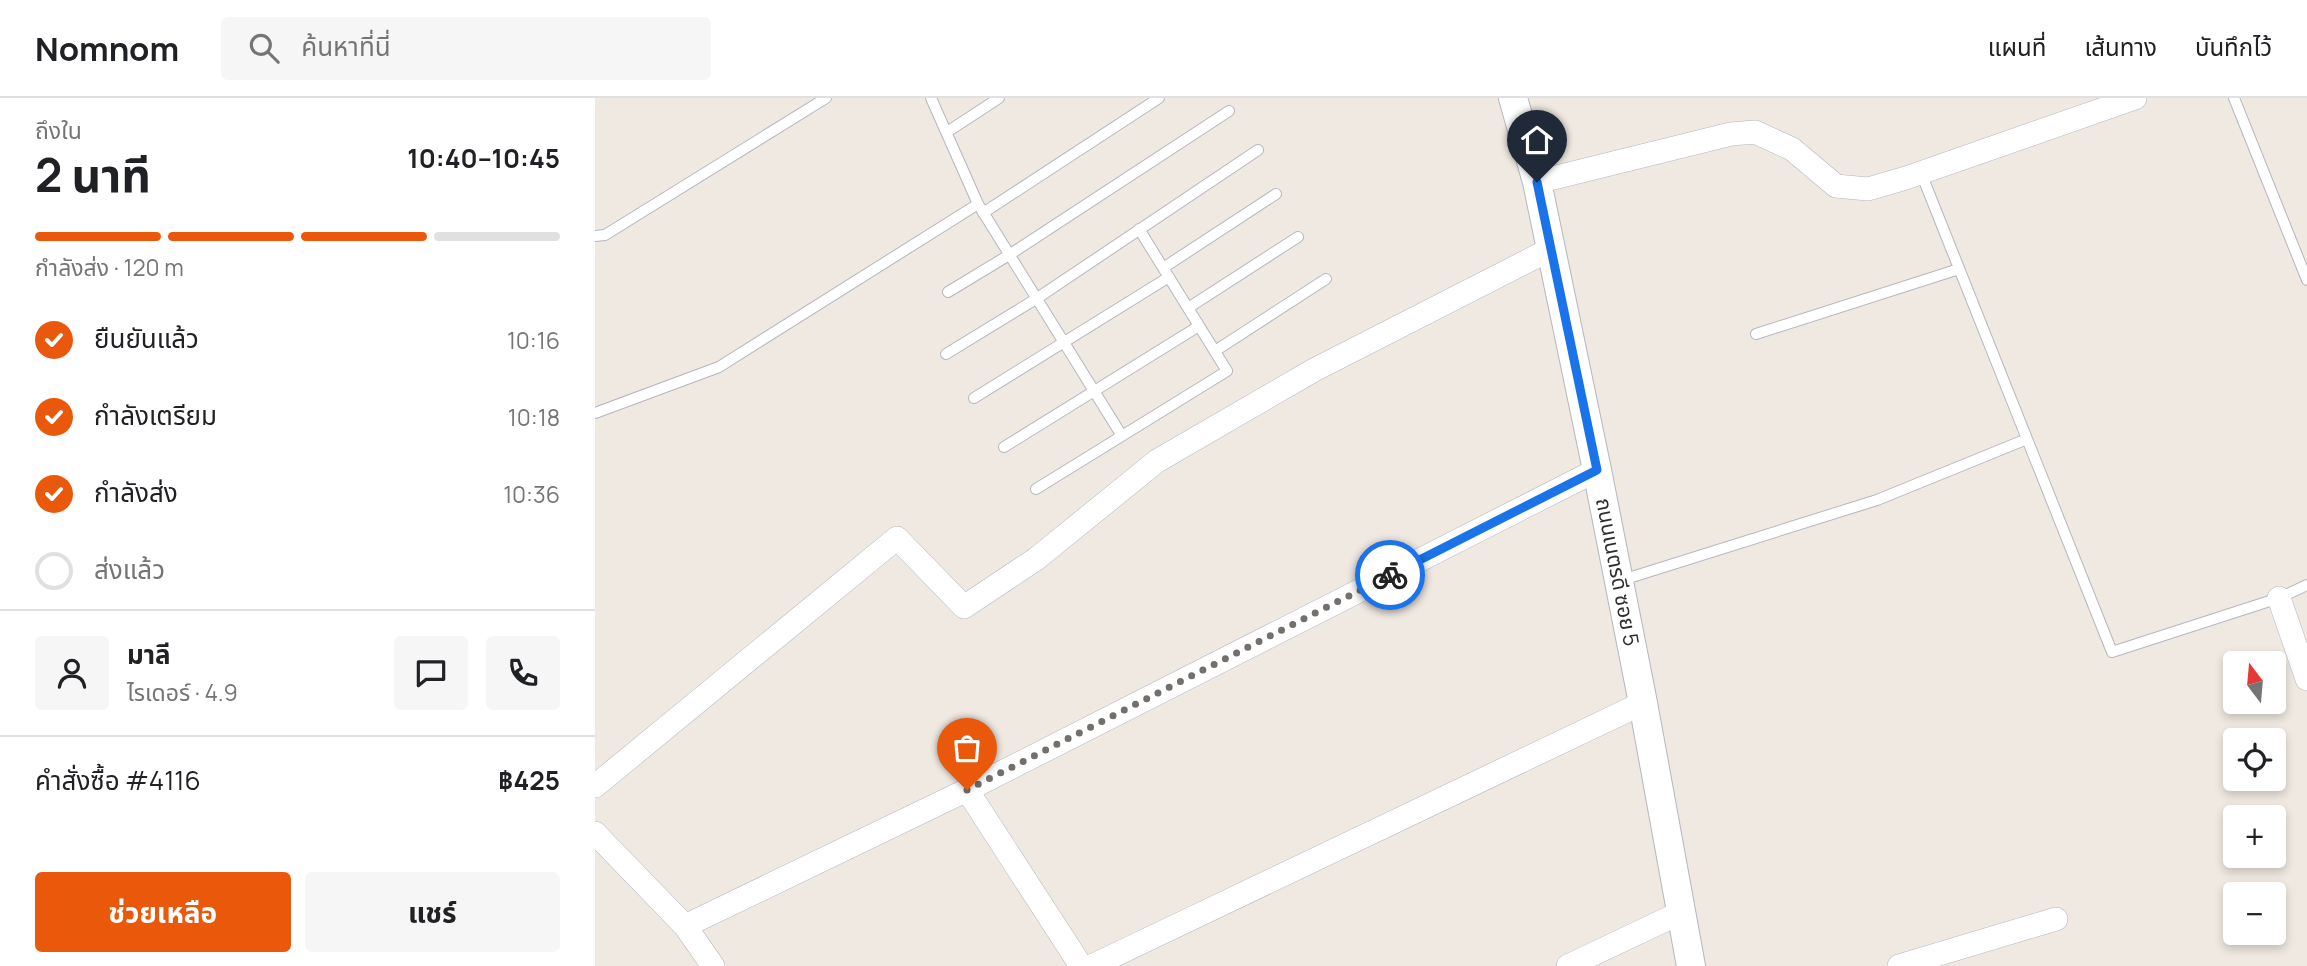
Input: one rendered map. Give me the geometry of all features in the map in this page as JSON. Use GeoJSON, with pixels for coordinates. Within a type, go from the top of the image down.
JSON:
{"type":"FeatureCollection","features":[{"type":"Feature","properties":{"kind":"street","name":"ถนนเนตรดี ซอย 5"},"geometry":{"type":"LineString","coordinates":[[1513,98],[1537,182],[1597,470],[1691,966]]}},
{"type":"Feature","properties":{"kind":"street"},"geometry":{"type":"LineString","coordinates":[[1537,182],[1731,134],[1755,132],[1792,149],[1836,186],[1868,189],[2135,98]]}},
{"type":"Feature","properties":{"kind":"street"},"geometry":{"type":"LineString","coordinates":[[595,786],[897,538],[964,607],[1036,559],[1157,461],[1314,370],[1551,249]]}},
{"type":"Feature","properties":{"kind":"street"},"geometry":{"type":"LineString","coordinates":[[685,926],[967,790],[1597,470]]}},
{"type":"Feature","properties":{"kind":"street"},"geometry":{"type":"LineString","coordinates":[[2279,598],[2307,679]]}},
{"type":"Feature","properties":{"kind":"street"},"geometry":{"type":"LineString","coordinates":[[1092,966],[1643,703]]}},
{"type":"Feature","properties":{"kind":"street"},"geometry":{"type":"LineString","coordinates":[[967,790],[1081,966]]}},
{"type":"Feature","properties":{"kind":"street"},"geometry":{"type":"LineString","coordinates":[[595,833],[685,926],[710,965]]}},
{"type":"Feature","properties":{"kind":"street"},"geometry":{"type":"LineString","coordinates":[[1568,966],[1682,912]]}},
{"type":"Feature","properties":{"kind":"street"},"geometry":{"type":"LineString","coordinates":[[1899,966],[2056,919]]}},
{"type":"Feature","properties":{"kind":"lane"},"geometry":{"type":"LineString","coordinates":[[595,236],[605,235],[826,98]]}},
{"type":"Feature","properties":{"kind":"lane"},"geometry":{"type":"LineString","coordinates":[[931,98],[980,209],[1122,436]]}},
{"type":"Feature","properties":{"kind":"lane"},"geometry":{"type":"LineString","coordinates":[[947,132],[999,98]]}},
{"type":"Feature","properties":{"kind":"lane"},"geometry":{"type":"LineString","coordinates":[[595,413],[719,367],[1159,98]]}},
{"type":"Feature","properties":{"kind":"lane"},"geometry":{"type":"LineString","coordinates":[[2234,98],[2307,280]]}},
{"type":"Feature","properties":{"kind":"lane"},"geometry":{"type":"LineString","coordinates":[[948,292],[1229,111]]}},
{"type":"Feature","properties":{"kind":"lane"},"geometry":{"type":"LineString","coordinates":[[947,354],[1036,299],[1258,149]]}},
{"type":"Feature","properties":{"kind":"lane"},"geometry":{"type":"LineString","coordinates":[[1921,173],[2112,652],[2279,598],[2307,585]]}},
{"type":"Feature","properties":{"kind":"lane"},"geometry":{"type":"LineString","coordinates":[[974,398],[1063,342],[1276,194]]}},
{"type":"Feature","properties":{"kind":"lane"},"geometry":{"type":"LineString","coordinates":[[1036,489],[1227,371],[1139,229]]}},
{"type":"Feature","properties":{"kind":"lane"},"geometry":{"type":"LineString","coordinates":[[1188,308],[1298,237]]}},
{"type":"Feature","properties":{"kind":"lane"},"geometry":{"type":"LineString","coordinates":[[1756,334],[1959,269]]}},
{"type":"Feature","properties":{"kind":"lane"},"geometry":{"type":"LineString","coordinates":[[1215,351],[1326,279]]}},
{"type":"Feature","properties":{"kind":"lane"},"geometry":{"type":"LineString","coordinates":[[1004,447],[1199,326]]}},
{"type":"Feature","properties":{"kind":"lane"},"geometry":{"type":"LineString","coordinates":[[1619,581],[1877,500],[2027,439]]}},
{"type":"Feature","properties":{"kind":"way so far"},"geometry":{"type":"LineString","coordinates":[[967,790],[1390,575]]}},
{"type":"Feature","properties":{"kind":"route"},"geometry":{"type":"LineString","coordinates":[[1390,575],[1597,470],[1537,182]]}}]}
